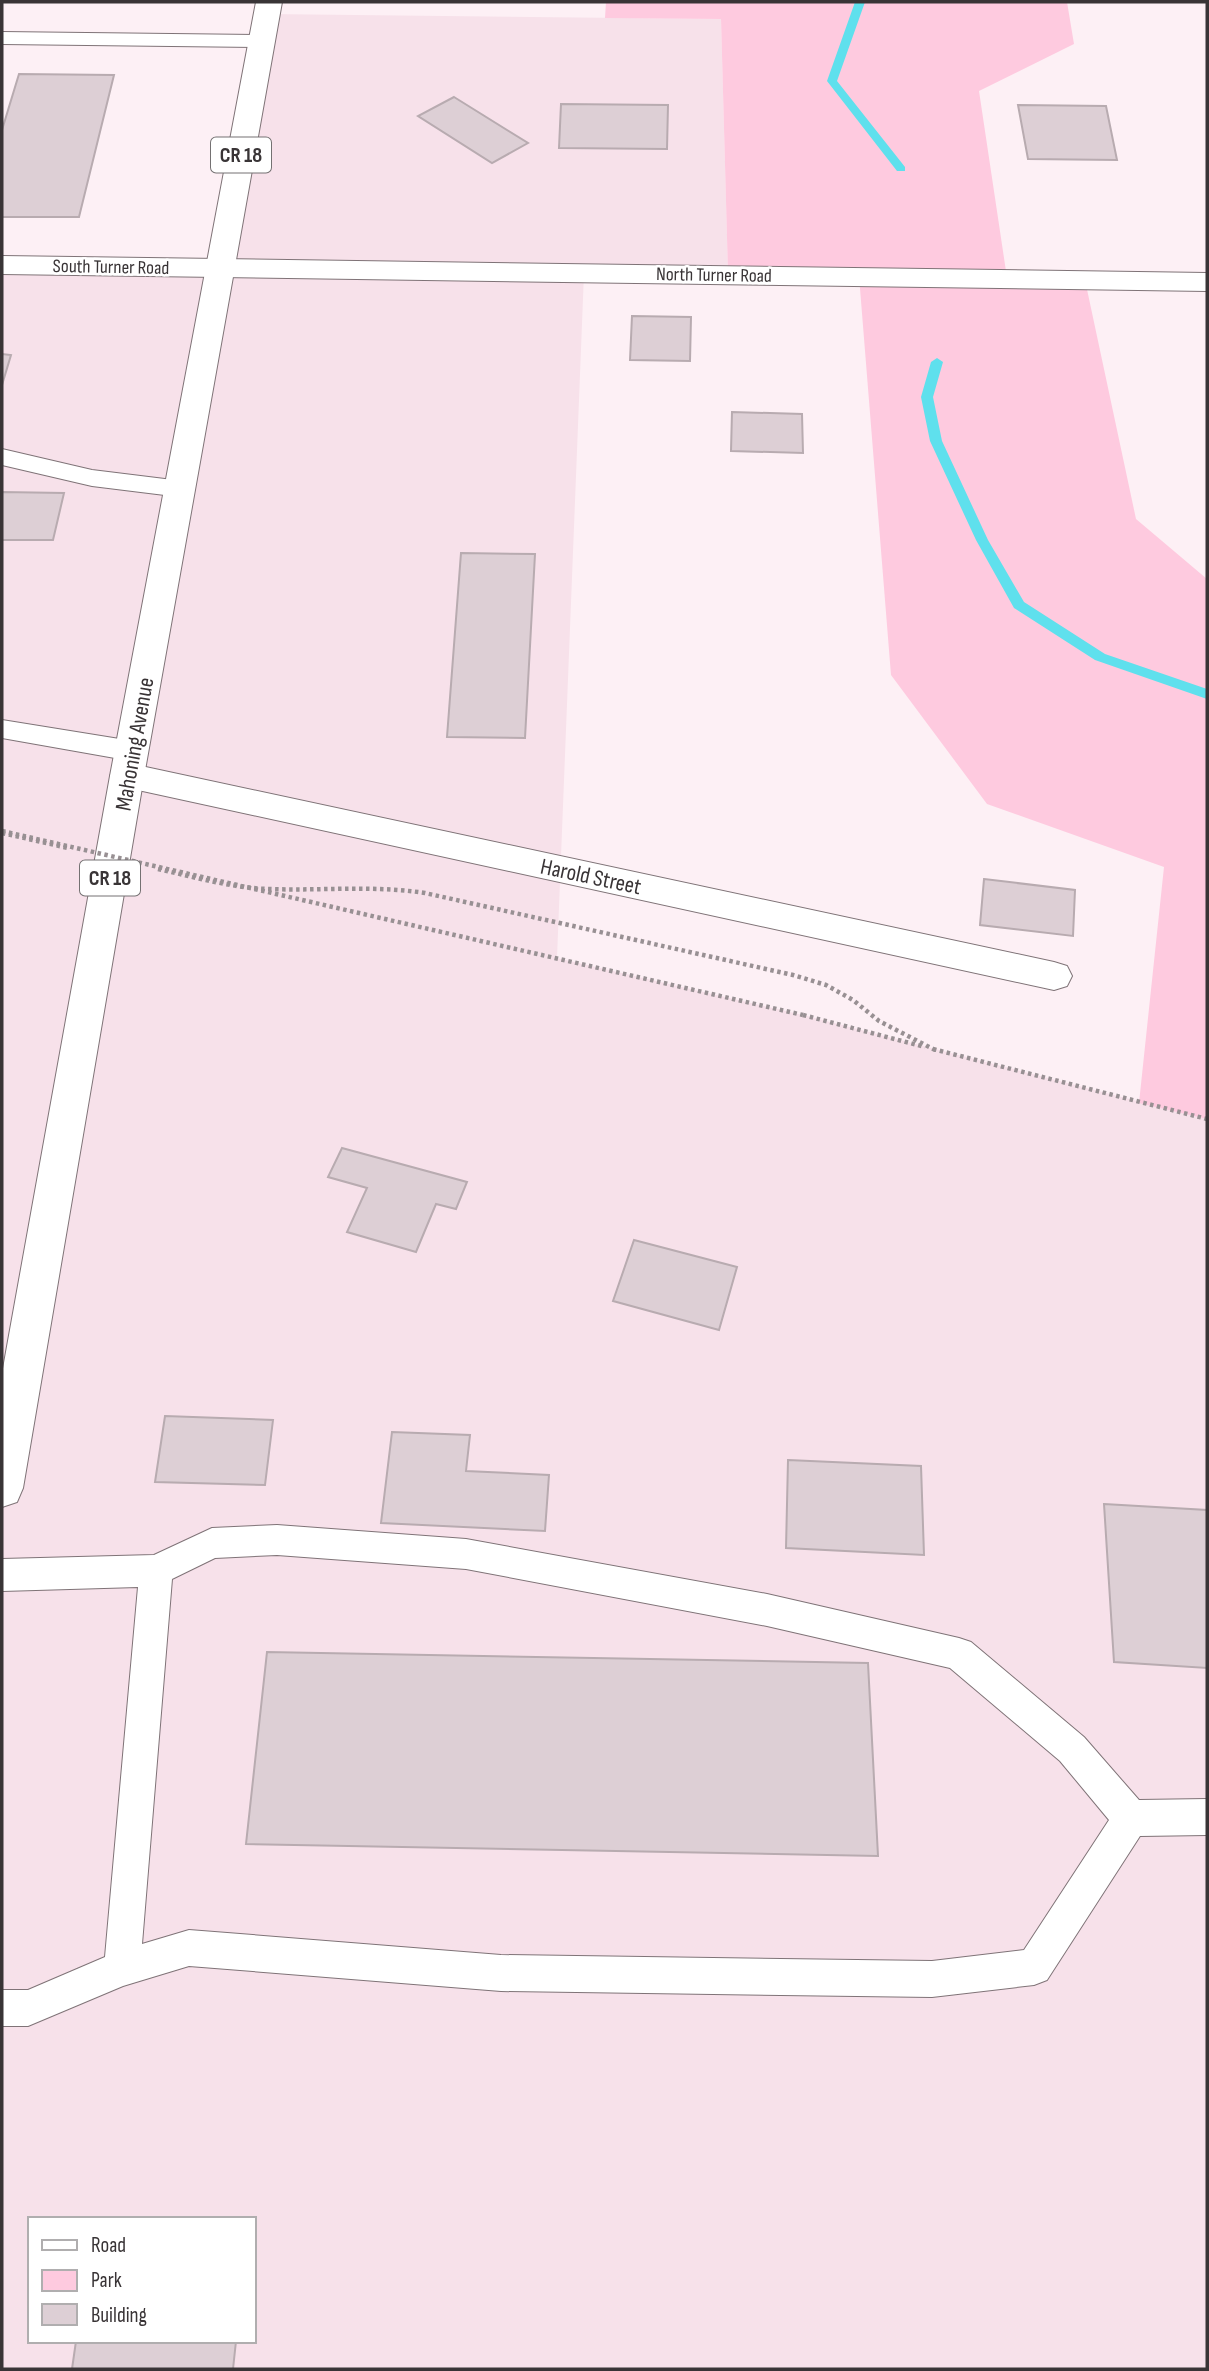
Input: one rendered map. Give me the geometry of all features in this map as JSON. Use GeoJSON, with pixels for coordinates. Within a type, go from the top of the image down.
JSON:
{"type":"FeatureCollection","features":[{"type":"Feature","properties":{"kind":"street","name":"Mahoning Avenue"},"geometry":{"type":"LineString","coordinates":[[2,1488],[130,763],[269,2]]}},
{"type":"Feature","properties":{"kind":"street","name":"South Turner Road"},"geometry":{"type":"LineString","coordinates":[[2,265],[221,268]]}},
{"type":"Feature","properties":{"kind":"street","name":"North Turner Road"},"geometry":{"type":"LineString","coordinates":[[221,268],[1207,282]]}},
{"type":"Feature","properties":{"kind":"street","name":"Harold Street"},"geometry":{"type":"LineString","coordinates":[[130,763],[1054,976]]}},
{"type":"Feature","properties":{"kind":"lane"},"geometry":{"type":"LineString","coordinates":[[2,38],[262,41]]}},
{"type":"Feature","properties":{"kind":"lane"},"geometry":{"type":"LineString","coordinates":[[2,457],[92,478],[181,489]]}},
{"type":"Feature","properties":{"kind":"lane"},"geometry":{"type":"LineString","coordinates":[[2,729],[130,763]]}},
{"type":"Feature","properties":{"kind":"lane"},"geometry":{"type":"LineString","coordinates":[[2,1575],[156,1570],[212,1543],[277,1539],[466,1554],[767,1610],[959,1654],[1072,1749],[1131,1818]]}},
{"type":"Feature","properties":{"kind":"lane"},"geometry":{"type":"LineString","coordinates":[[122,1968],[156,1570]]}},
{"type":"Feature","properties":{"kind":"lane"},"geometry":{"type":"LineString","coordinates":[[1131,1818],[1207,1817]]}},
{"type":"Feature","properties":{"kind":"lane"},"geometry":{"type":"LineString","coordinates":[[2,2008],[28,2007],[122,1968],[188,1948],[514,1973],[932,1979],[1034,1967],[1131,1818]]}},
{"type":"Feature","properties":{"kind":"path"},"geometry":{"type":"LineString","coordinates":[[2,832],[61,847]]}},
{"type":"Feature","properties":{"kind":"path"},"geometry":{"type":"LineString","coordinates":[[2,832],[803,1015],[1207,1119]]}},
{"type":"Feature","properties":{"kind":"path"},"geometry":{"type":"LineString","coordinates":[[181,874],[268,889],[365,887],[425,893],[783,972],[826,985],[853,1000],[879,1021],[935,1050]]}},
{"type":"Feature","properties":{"kind":"shaded area"},"geometry":{"type":"Polygon","coordinates":[[[267,14],[721,19],[728,274],[584,273],[557,958],[803,1015],[1207,1119],[1207,2369],[2,2369],[2,265],[221,268],[267,14]]]}},
{"type":"Feature","properties":{"kind":"green space"},"geometry":{"type":"Polygon","coordinates":[[[606,2],[1067,2],[1074,44],[979,91],[1007,278],[1085,280],[1136,519],[1207,579],[1207,1119],[1139,1103],[1164,867],[987,804],[891,675],[859,276],[728,274],[721,19],[605,18],[606,2]]]}},
{"type":"Feature","properties":{"kind":"building"},"geometry":{"type":"Polygon","coordinates":[[[19,74],[114,75],[79,217],[2,217],[2,130],[19,74]]]}},
{"type":"Feature","properties":{"kind":"building"},"geometry":{"type":"Polygon","coordinates":[[[454,97],[528,143],[492,163],[418,116],[454,97]]]}},
{"type":"Feature","properties":{"kind":"building"},"geometry":{"type":"Polygon","coordinates":[[[561,104],[668,105],[667,149],[559,148],[561,104]]]}},
{"type":"Feature","properties":{"kind":"building"},"geometry":{"type":"Polygon","coordinates":[[[1018,105],[1106,106],[1117,160],[1028,159],[1018,105]]]}},
{"type":"Feature","properties":{"kind":"building"},"geometry":{"type":"Polygon","coordinates":[[[632,316],[691,317],[690,361],[630,360],[632,316]]]}},
{"type":"Feature","properties":{"kind":"building"},"geometry":{"type":"Polygon","coordinates":[[[2,354],[11,355],[2,385],[2,354]]]}},
{"type":"Feature","properties":{"kind":"building"},"geometry":{"type":"Polygon","coordinates":[[[732,412],[802,414],[803,453],[731,451],[732,412]]]}},
{"type":"Feature","properties":{"kind":"building"},"geometry":{"type":"Polygon","coordinates":[[[2,492],[64,493],[53,540],[2,540],[2,492]]]}},
{"type":"Feature","properties":{"kind":"building"},"geometry":{"type":"Polygon","coordinates":[[[461,553],[535,554],[525,738],[447,737],[461,553]]]}},
{"type":"Feature","properties":{"kind":"building"},"geometry":{"type":"Polygon","coordinates":[[[984,879],[1075,890],[1073,936],[980,925],[984,879]]]}},
{"type":"Feature","properties":{"kind":"building"},"geometry":{"type":"Polygon","coordinates":[[[342,1148],[467,1182],[456,1209],[436,1204],[416,1252],[347,1232],[367,1188],[328,1177],[342,1148]]]}},
{"type":"Feature","properties":{"kind":"building"},"geometry":{"type":"Polygon","coordinates":[[[634,1240],[737,1267],[719,1330],[613,1301],[634,1240]]]}},
{"type":"Feature","properties":{"kind":"building"},"geometry":{"type":"Polygon","coordinates":[[[165,1416],[273,1420],[265,1485],[155,1482],[165,1416]]]}},
{"type":"Feature","properties":{"kind":"building"},"geometry":{"type":"Polygon","coordinates":[[[392,1432],[470,1435],[466,1471],[549,1475],[545,1531],[381,1523],[392,1432]]]}},
{"type":"Feature","properties":{"kind":"building"},"geometry":{"type":"Polygon","coordinates":[[[788,1460],[921,1466],[924,1555],[786,1548],[788,1460]]]}},
{"type":"Feature","properties":{"kind":"building"},"geometry":{"type":"Polygon","coordinates":[[[1104,1504],[1207,1510],[1207,1668],[1114,1662],[1104,1504]]]}},
{"type":"Feature","properties":{"kind":"building"},"geometry":{"type":"Polygon","coordinates":[[[267,1652],[868,1663],[878,1856],[246,1844],[267,1652]]]}},
{"type":"Feature","properties":{"kind":"building"},"geometry":{"type":"Polygon","coordinates":[[[76,2343],[236,2343],[233,2369],[72,2369],[76,2343]]]}},
{"type":"Feature","properties":{"kind":"waterway"},"geometry":{"type":"LineString","coordinates":[[860,2],[832,81],[901,169]]}},
{"type":"Feature","properties":{"kind":"waterway"},"geometry":{"type":"LineString","coordinates":[[937,362],[927,397],[936,441],[982,540],[1019,605],[1100,657],[1207,694]]}}]}
